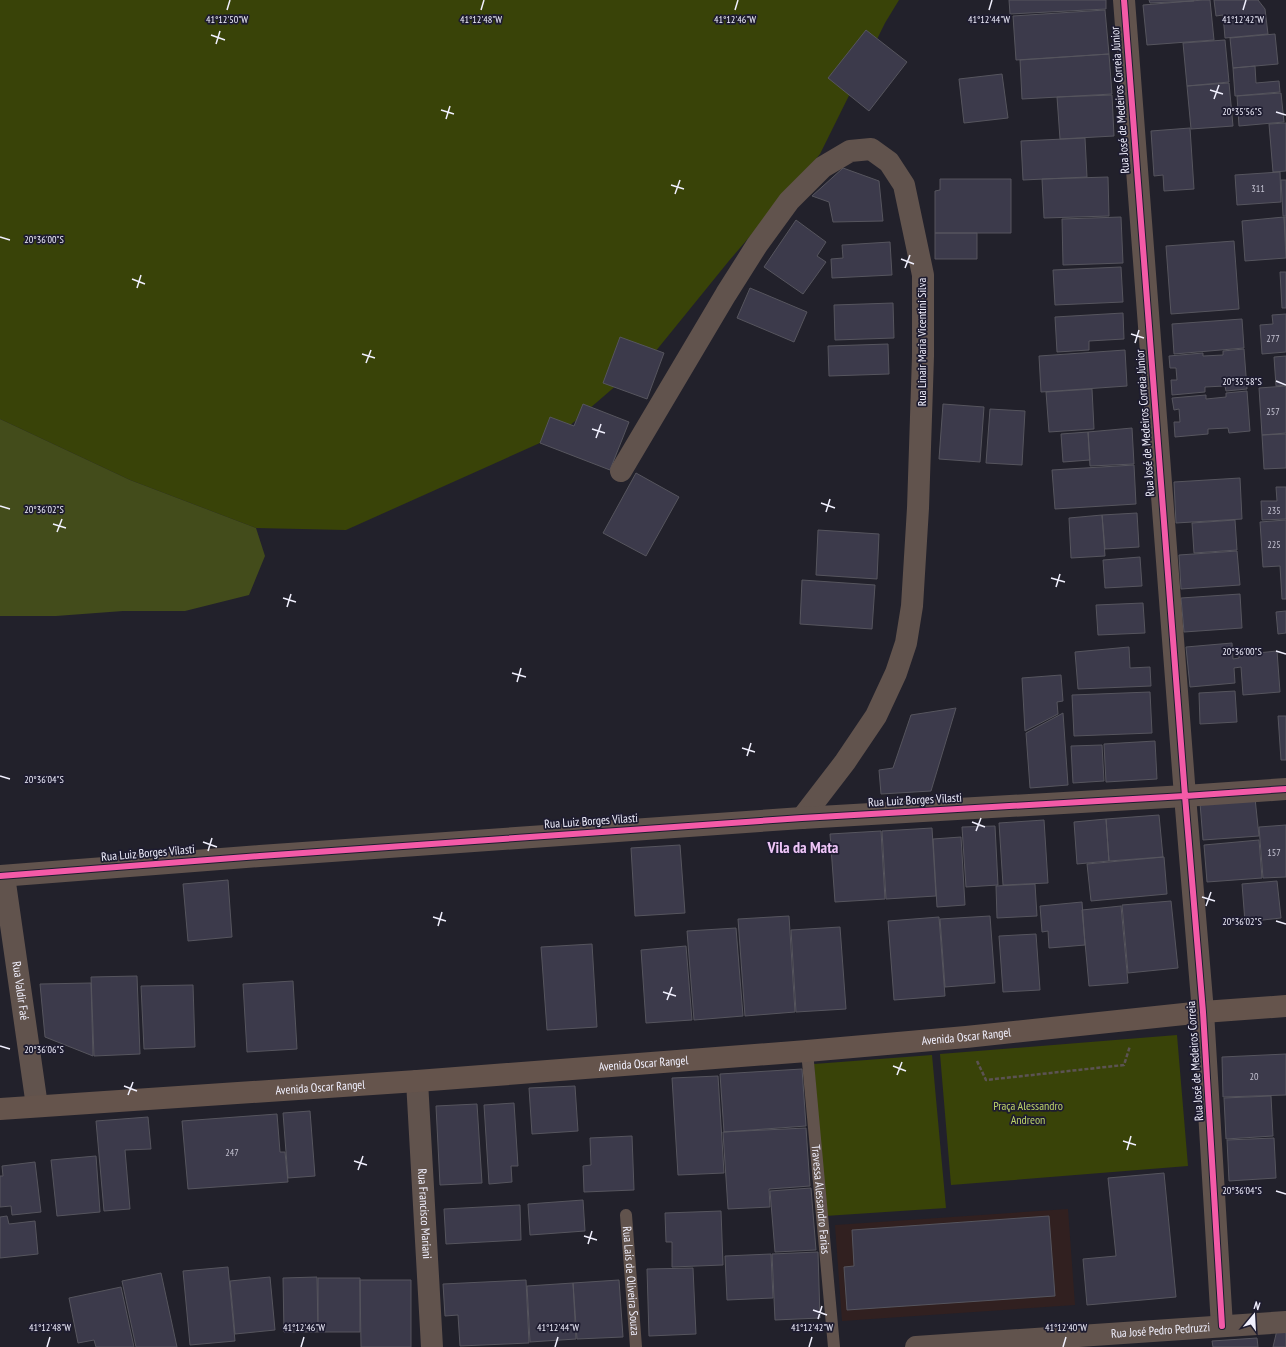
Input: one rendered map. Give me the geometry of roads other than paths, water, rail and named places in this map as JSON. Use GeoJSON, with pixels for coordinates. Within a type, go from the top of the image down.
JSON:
{"type":"FeatureCollection","features":[{"type":"Feature","properties":{"kind":"main road","name":"Avenida Oscar Rangel"},"geometry":{"type":"LineString","coordinates":[[0,1108],[417,1081],[807,1051],[966,1037],[1203,1012],[1286,1006]]}},
{"type":"Feature","properties":{"kind":"street","name":"Rua José de Medeiros Correia Júnior"},"geometry":{"type":"LineString","coordinates":[[1124,0],[1185,796]]}},
{"type":"Feature","properties":{"kind":"street","name":"Rua Linair Maria Vicentini Silva"},"geometry":{"type":"LineString","coordinates":[[620,471],[726,294],[757,245],[789,201],[824,167],[850,151],[871,149],[889,162],[904,185],[923,275],[923,363],[918,508],[912,606],[906,643],[896,673],[876,716],[845,762],[802,818]]}},
{"type":"Feature","properties":{"kind":"street","name":"Rua Luiz Borges Vilasti"},"geometry":{"type":"LineString","coordinates":[[2,876],[260,856],[802,818],[1286,789]]}},
{"type":"Feature","properties":{"kind":"street","name":"Rua José de Medeiros Correia"},"geometry":{"type":"LineString","coordinates":[[1185,796],[1203,1012],[1222,1326]]}},
{"type":"Feature","properties":{"kind":"street","name":"Rua Valdir Faé"},"geometry":{"type":"LineString","coordinates":[[2,876],[37,1106]]}},
{"type":"Feature","properties":{"kind":"street","name":"Rua Francisco Mariani"},"geometry":{"type":"LineString","coordinates":[[417,1081],[432,1347]]}},
{"type":"Feature","properties":{"kind":"street","name":"Rua José Pedro Pedruzzi"},"geometry":{"type":"LineString","coordinates":[[916,1347],[1286,1322]]}},
{"type":"Feature","properties":{"kind":"lane","name":"Travessa Alessandro Farias"},"geometry":{"type":"LineString","coordinates":[[807,1051],[834,1347]]}},
{"type":"Feature","properties":{"kind":"lane","name":"Rua Laís de Oliveira Souza"},"geometry":{"type":"LineString","coordinates":[[626,1215],[636,1347]]}},
{"type":"Feature","properties":{"kind":"district","name":"Vila da Mata"},"geometry":{"type":"Point","coordinates":[803,847]}},
{"type":"Feature","properties":{"kind":"park label","name":"Praça Alessandro Andreon"},"geometry":{"type":"Point","coordinates":[1028,1113]}}]}
